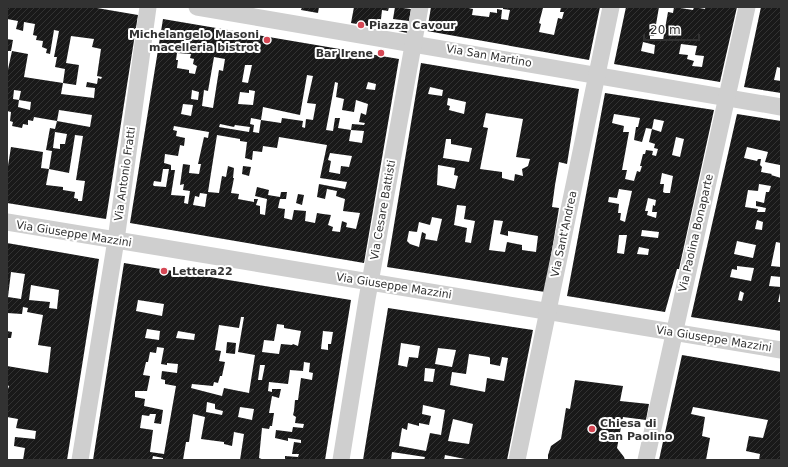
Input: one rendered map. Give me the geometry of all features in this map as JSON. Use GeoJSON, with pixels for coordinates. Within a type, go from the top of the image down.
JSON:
{"type":"FeatureCollection","features":[{"type":"Feature","properties":{"kind":"street","name":"Via Antonio Fratti"},"geometry":{"type":"LineString","coordinates":[[80,460],[116,240],[148,7]]}},
{"type":"Feature","properties":{"kind":"street","name":"Via San Martino"},"geometry":{"type":"LineString","coordinates":[[197,7],[781,107]]}},
{"type":"Feature","properties":{"kind":"street","name":"Via Cesare Battisti"},"geometry":{"type":"LineString","coordinates":[[341,460],[370,282],[420,7]]}},
{"type":"Feature","properties":{"kind":"street","name":"Via Sant'Andrea"},"geometry":{"type":"LineString","coordinates":[[517,460],[611,7]]}},
{"type":"Feature","properties":{"kind":"street","name":"Via Paolina Bonaparte"},"geometry":{"type":"LineString","coordinates":[[646,460],[747,7]]}},
{"type":"Feature","properties":{"kind":"street","name":"Via Giuseppe Mazzini"},"geometry":{"type":"LineString","coordinates":[[7,222],[781,350]]}},
{"type":"Feature","properties":{"kind":"building"},"geometry":{"type":"Polygon","coordinates":[[[7,7],[91,7],[138,15],[106,219],[7,203],[7,172],[11,147],[43,152],[41,168],[49,169],[52,151],[46,150],[50,128],[55,129],[57,121],[34,117],[33,121],[28,120],[28,125],[23,124],[22,128],[12,126],[13,122],[10,121],[11,112],[7,111],[7,74],[12,51],[28,54],[24,77],[63,83],[65,69],[55,67],[57,57],[54,57],[59,31],[54,30],[50,54],[46,53],[47,49],[42,47],[43,41],[36,40],[37,36],[33,35],[35,24],[24,22],[23,31],[16,29],[18,21],[7,19],[7,7]],[[71,36],[66,63],[79,65],[76,85],[63,83],[61,94],[94,98],[95,88],[86,87],[87,82],[97,84],[98,78],[101,79],[102,77],[97,76],[101,49],[92,47],[94,39],[71,36]],[[14,90],[13,99],[19,100],[21,91],[14,90]],[[19,100],[18,107],[30,110],[31,102],[19,100]],[[59,110],[57,121],[90,127],[92,115],[59,110]],[[55,132],[53,148],[60,149],[60,144],[65,144],[67,134],[55,132]],[[75,135],[69,173],[49,169],[46,185],[63,187],[63,190],[75,192],[74,198],[78,199],[78,201],[82,201],[85,181],[76,180],[83,136],[75,135]]]}},
{"type":"Feature","properties":{"kind":"building"},"geometry":{"type":"Polygon","coordinates":[[[302,7],[319,7],[318,13],[301,10],[302,7]]]}},
{"type":"Feature","properties":{"kind":"building"},"geometry":{"type":"Polygon","coordinates":[[[354,7],[389,7],[388,11],[382,10],[380,28],[351,23],[354,7]]]}},
{"type":"Feature","properties":{"kind":"building"},"geometry":{"type":"Polygon","coordinates":[[[395,7],[411,9],[409,21],[393,19],[395,7]]]}},
{"type":"Feature","properties":{"kind":"building"},"geometry":{"type":"Polygon","coordinates":[[[431,7],[464,7],[473,9],[472,15],[489,17],[490,12],[497,13],[497,9],[502,10],[501,19],[508,20],[510,10],[503,9],[503,7],[539,7],[543,8],[539,23],[541,24],[539,32],[554,35],[558,18],[562,19],[564,12],[560,12],[561,7],[600,7],[589,60],[427,31],[431,7]]]}},
{"type":"Feature","properties":{"kind":"building"},"geometry":{"type":"Polygon","coordinates":[[[626,7],[659,7],[654,36],[650,36],[650,39],[663,40],[668,12],[673,13],[674,7],[693,10],[694,7],[705,9],[705,7],[737,7],[720,82],[614,64],[626,7]],[[643,42],[641,51],[654,54],[655,45],[643,42]],[[681,44],[679,54],[688,55],[687,59],[694,61],[692,66],[702,67],[704,56],[695,55],[697,46],[681,44]]]}},
{"type":"Feature","properties":{"kind":"building"},"geometry":{"type":"Polygon","coordinates":[[[761,7],[781,7],[781,68],[777,67],[774,80],[781,81],[781,93],[744,87],[761,7]]]}},
{"type":"Feature","properties":{"kind":"building"},"geometry":{"type":"Polygon","coordinates":[[[163,19],[399,59],[364,263],[130,223],[163,19]],[[177,53],[177,68],[189,70],[189,73],[195,74],[197,66],[193,64],[194,59],[190,58],[191,54],[177,53]],[[214,57],[208,91],[204,90],[202,106],[213,108],[219,70],[223,71],[225,59],[214,57]],[[245,65],[242,82],[248,83],[252,65],[245,65]],[[307,75],[300,115],[263,107],[261,120],[281,123],[282,118],[303,121],[302,127],[305,128],[306,119],[313,120],[316,104],[307,103],[313,76],[307,75]],[[335,82],[326,130],[333,131],[335,118],[340,118],[338,128],[351,130],[352,124],[364,125],[365,123],[359,122],[361,113],[366,115],[368,104],[356,100],[354,112],[342,110],[344,99],[336,97],[338,83],[335,82]],[[368,82],[366,89],[375,90],[376,84],[368,82]],[[192,90],[191,99],[198,100],[199,92],[192,90]],[[249,90],[249,93],[240,92],[238,104],[253,105],[255,91],[249,90]],[[183,104],[181,114],[191,116],[193,105],[183,104]],[[251,118],[250,124],[254,125],[253,132],[259,133],[261,120],[251,118]],[[220,124],[219,127],[249,132],[250,127],[235,125],[234,127],[220,124]],[[174,126],[173,130],[177,131],[176,136],[185,138],[184,146],[180,145],[178,156],[165,154],[164,163],[171,165],[171,170],[175,170],[171,195],[185,196],[184,203],[188,204],[190,191],[183,190],[184,184],[180,185],[183,164],[190,165],[189,173],[199,174],[201,164],[198,164],[204,137],[208,138],[209,132],[174,126]],[[351,130],[349,141],[362,143],[364,131],[351,130]],[[217,135],[208,192],[219,193],[222,176],[226,177],[228,166],[234,168],[231,193],[239,194],[238,199],[254,202],[254,199],[258,199],[256,205],[260,206],[260,214],[265,215],[267,199],[255,196],[257,187],[269,190],[268,195],[280,197],[281,192],[287,192],[286,199],[280,199],[278,208],[285,209],[284,218],[292,220],[294,210],[306,211],[305,221],[315,223],[317,213],[331,215],[328,225],[333,227],[332,231],[340,232],[342,221],[347,223],[346,227],[356,229],[360,213],[343,211],[345,199],[336,196],[337,191],[327,189],[325,199],[317,197],[319,184],[345,189],[347,182],[320,178],[327,145],[279,137],[277,148],[263,146],[262,152],[253,151],[252,160],[245,158],[247,142],[240,141],[240,139],[217,135]],[[330,153],[328,160],[331,161],[329,172],[340,174],[341,166],[349,167],[352,156],[330,153]],[[163,169],[161,182],[154,181],[153,185],[166,187],[169,169],[163,169]],[[200,193],[199,197],[195,196],[193,205],[205,207],[207,194],[200,193]]]}},
{"type":"Feature","properties":{"kind":"building"},"geometry":{"type":"Polygon","coordinates":[[[395,23],[409,26],[407,33],[394,30],[395,23]]]}},
{"type":"Feature","properties":{"kind":"building"},"geometry":{"type":"Polygon","coordinates":[[[7,39],[13,40],[11,51],[7,51],[7,39]]]}},
{"type":"Feature","properties":{"kind":"building"},"geometry":{"type":"Polygon","coordinates":[[[421,63],[579,89],[567,164],[559,162],[555,185],[552,207],[559,208],[545,292],[387,267],[421,63]],[[430,87],[428,94],[442,96],[443,90],[430,87]],[[448,98],[447,105],[450,106],[449,110],[464,114],[466,102],[448,98]],[[486,113],[483,127],[488,128],[480,169],[502,172],[502,178],[514,181],[515,174],[523,176],[522,169],[528,166],[530,159],[516,157],[523,119],[486,113]],[[446,139],[443,158],[469,162],[472,148],[451,144],[451,139],[446,139]],[[438,165],[437,185],[455,189],[458,176],[454,175],[455,168],[438,165]],[[457,205],[454,225],[467,228],[465,242],[471,243],[475,221],[464,219],[466,206],[457,205]],[[432,217],[430,225],[419,222],[417,232],[409,231],[407,241],[410,244],[419,247],[422,232],[426,234],[425,239],[437,241],[442,219],[432,217]],[[494,220],[489,250],[505,252],[507,242],[522,245],[522,250],[536,252],[538,236],[508,231],[508,236],[500,234],[503,221],[494,220]]]}},
{"type":"Feature","properties":{"kind":"building"},"geometry":{"type":"Polygon","coordinates":[[[605,93],[714,110],[679,269],[677,269],[665,312],[567,296],[605,93]],[[614,114],[612,123],[624,126],[623,132],[629,132],[622,170],[627,170],[625,179],[634,181],[637,171],[640,172],[643,154],[645,154],[646,150],[653,151],[652,155],[656,156],[658,149],[654,148],[655,144],[649,142],[652,129],[646,128],[642,142],[634,140],[636,127],[638,127],[640,118],[614,114]],[[654,119],[652,129],[661,132],[664,121],[654,119]],[[676,137],[672,155],[680,157],[684,139],[676,137]],[[662,173],[660,184],[664,184],[663,192],[670,193],[673,176],[662,173]],[[619,189],[617,198],[609,197],[608,202],[619,204],[618,213],[621,213],[620,220],[625,222],[632,191],[619,189]],[[648,198],[645,211],[648,211],[647,215],[656,218],[657,212],[652,212],[653,205],[655,206],[656,200],[648,198]],[[642,230],[641,236],[658,238],[659,232],[642,230]],[[619,235],[617,253],[624,254],[627,235],[619,235]],[[639,247],[637,254],[648,255],[649,249],[639,247]]]}},
{"type":"Feature","properties":{"kind":"building"},"geometry":{"type":"Polygon","coordinates":[[[737,114],[781,121],[780,165],[765,162],[768,152],[747,147],[744,158],[757,161],[758,159],[761,159],[761,172],[772,174],[771,175],[781,178],[781,243],[776,242],[771,266],[781,267],[781,277],[771,276],[769,286],[781,287],[778,302],[781,302],[781,331],[691,317],[737,114]],[[759,184],[758,191],[748,190],[745,207],[758,209],[757,212],[765,212],[766,208],[756,206],[756,201],[764,203],[766,192],[769,192],[771,186],[759,184]],[[757,220],[755,229],[762,230],[763,222],[757,220]],[[737,241],[734,254],[753,258],[756,245],[737,241]],[[737,266],[737,270],[732,269],[730,277],[751,281],[754,268],[737,266]],[[740,291],[738,300],[742,301],[744,293],[740,291]]]}},
{"type":"Feature","properties":{"kind":"building"},"geometry":{"type":"Polygon","coordinates":[[[243,166],[251,167],[249,176],[242,174],[243,166]]]}},
{"type":"Feature","properties":{"kind":"building"},"geometry":{"type":"Polygon","coordinates":[[[298,194],[304,195],[302,205],[296,203],[298,194]]]}},
{"type":"Feature","properties":{"kind":"building"},"geometry":{"type":"Polygon","coordinates":[[[7,243],[99,259],[67,460],[23,460],[25,448],[14,446],[15,437],[35,439],[36,431],[16,428],[18,419],[7,417],[7,392],[9,386],[7,385],[7,366],[48,373],[51,347],[38,345],[43,315],[27,312],[28,308],[23,307],[22,314],[7,313],[7,243]],[[11,272],[8,297],[21,299],[25,274],[11,272]],[[31,285],[29,300],[50,302],[49,308],[57,309],[59,290],[31,285]]]}},
{"type":"Feature","properties":{"kind":"building"},"geometry":{"type":"Polygon","coordinates":[[[124,263],[351,300],[325,460],[285,460],[285,456],[298,457],[299,454],[292,454],[294,442],[301,443],[301,440],[288,438],[288,441],[275,438],[276,430],[292,432],[293,427],[303,428],[304,424],[295,423],[296,417],[293,415],[295,400],[298,400],[301,378],[312,380],[313,373],[309,372],[310,363],[304,362],[303,371],[290,370],[288,384],[269,382],[268,391],[272,392],[272,389],[281,389],[279,398],[272,396],[269,413],[274,413],[272,426],[270,426],[269,429],[262,428],[259,458],[264,460],[240,460],[244,434],[234,432],[232,446],[224,444],[224,442],[201,439],[205,417],[193,414],[189,442],[186,442],[183,460],[163,460],[163,458],[153,456],[152,460],[93,460],[124,263]],[[138,300],[136,311],[162,316],[164,304],[138,300]],[[241,317],[239,328],[219,325],[215,350],[221,351],[219,361],[225,362],[222,376],[220,376],[218,383],[214,382],[213,386],[192,384],[191,388],[222,396],[224,388],[249,393],[255,355],[238,352],[244,317],[241,317]],[[277,324],[274,341],[264,340],[262,352],[279,354],[281,344],[293,344],[298,346],[301,331],[284,328],[284,325],[277,324]],[[147,329],[145,338],[159,340],[160,331],[147,329]],[[178,331],[176,338],[194,340],[195,334],[178,331]],[[323,331],[321,349],[328,350],[328,344],[331,344],[333,332],[323,331]],[[157,347],[156,353],[150,352],[143,375],[150,376],[147,391],[135,391],[135,397],[145,399],[144,406],[163,410],[161,424],[154,423],[156,414],[150,414],[149,416],[142,415],[140,428],[153,430],[150,452],[164,454],[176,386],[165,384],[165,380],[161,379],[162,371],[177,373],[178,364],[161,364],[164,348],[157,347]],[[260,365],[258,380],[262,380],[265,365],[260,365]],[[207,402],[206,412],[222,415],[223,411],[215,409],[215,404],[207,402]],[[240,407],[238,417],[252,420],[254,409],[240,407]]]}},
{"type":"Feature","properties":{"kind":"building"},"geometry":{"type":"Polygon","coordinates":[[[388,308],[533,330],[507,460],[470,460],[445,455],[444,460],[424,460],[425,457],[392,452],[391,460],[363,460],[388,308]],[[401,343],[398,365],[407,367],[409,357],[418,358],[420,346],[401,343]],[[438,348],[435,364],[452,367],[456,350],[438,348]],[[469,354],[466,374],[452,372],[450,385],[485,392],[487,378],[504,381],[508,358],[502,357],[500,366],[490,364],[489,357],[469,354]],[[425,368],[424,381],[433,382],[435,369],[425,368]],[[423,405],[422,414],[431,416],[429,425],[419,423],[419,426],[408,423],[407,430],[402,428],[399,446],[426,451],[430,433],[441,435],[445,410],[423,405]],[[453,419],[448,441],[469,444],[473,424],[453,419]]]}},
{"type":"Feature","properties":{"kind":"building"},"geometry":{"type":"Polygon","coordinates":[[[7,331],[12,332],[11,338],[7,338],[7,331]]]}},
{"type":"Feature","properties":{"kind":"building"},"geometry":{"type":"Polygon","coordinates":[[[227,342],[236,343],[235,354],[226,353],[227,342]]]}},
{"type":"Feature","properties":{"kind":"building"},"geometry":{"type":"Polygon","coordinates":[[[682,355],[781,372],[780,460],[759,460],[760,454],[746,451],[749,436],[763,438],[768,420],[693,407],[691,414],[705,417],[702,436],[710,438],[706,460],[659,460],[682,355]]]}},
{"type":"Feature","properties":{"kind":"building","name":"Chiesa di San Paolino"},"geometry":{"type":"Polygon","coordinates":[[[575,380],[623,386],[620,401],[649,404],[646,420],[623,417],[617,448],[625,460],[548,460],[551,446],[561,439],[566,408],[570,409],[575,380]]]}},
{"type":"Feature","properties":{"kind":"place","name":"Piazza Cavour"},"geometry":{"type":"Point","coordinates":[361,25]}},
{"type":"Feature","properties":{"kind":"place","name":"Michelangelo Masoni macelleria bistrot"},"geometry":{"type":"Point","coordinates":[267,40]}},
{"type":"Feature","properties":{"kind":"place","name":"Bar Irene"},"geometry":{"type":"Point","coordinates":[381,53]}},
{"type":"Feature","properties":{"kind":"place","name":"Lettera22"},"geometry":{"type":"Point","coordinates":[164,271]}},
{"type":"Feature","properties":{"kind":"place","name":"Chiesa di San Paolino"},"geometry":{"type":"Point","coordinates":[592,429]}}]}
